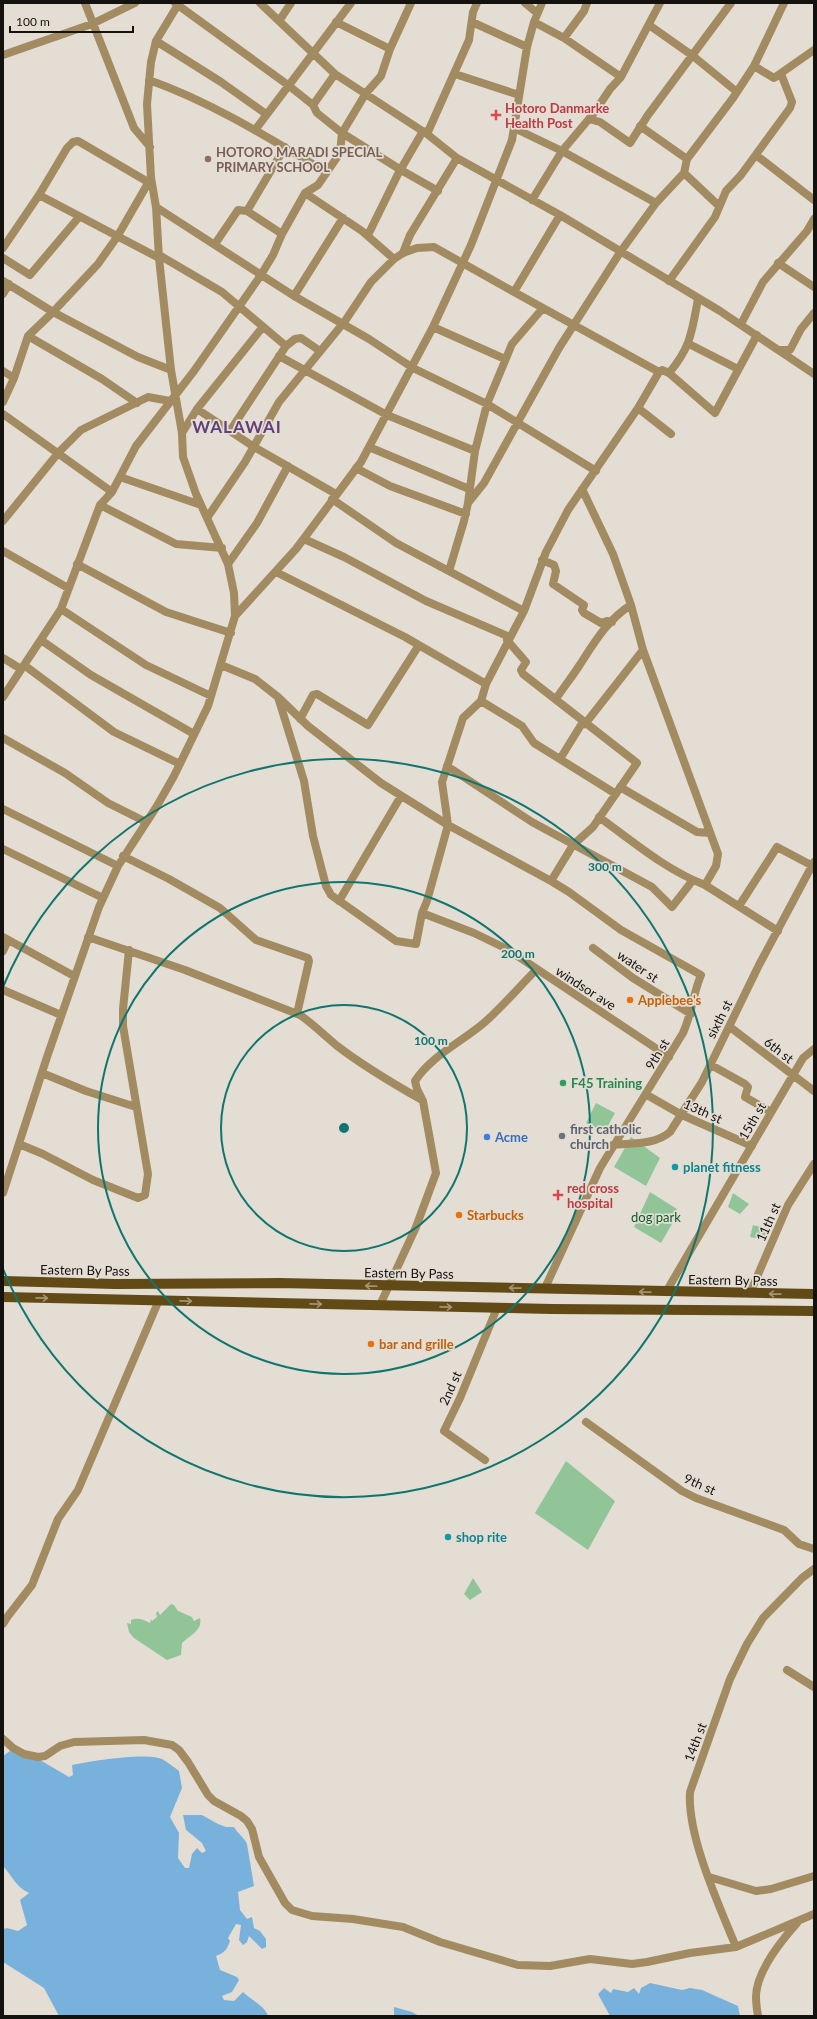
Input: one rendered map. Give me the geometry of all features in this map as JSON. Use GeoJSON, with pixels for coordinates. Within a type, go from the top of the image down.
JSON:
{"type":"FeatureCollection","features":[{"type":"Feature","properties":{"kind":"main road","name":"Eastern By Pass"},"geometry":{"type":"LineString","coordinates":[[3,1281],[115,1284],[279,1283],[814,1294]]}},
{"type":"Feature","properties":{"kind":"main road"},"geometry":{"type":"LineString","coordinates":[[3,1297],[497,1308],[814,1311]]}},
{"type":"Feature","properties":{"kind":"street"},"geometry":{"type":"LineString","coordinates":[[85,3],[134,128],[150,147]]}},
{"type":"Feature","properties":{"kind":"street"},"geometry":{"type":"LineString","coordinates":[[3,55],[92,24],[135,3]]}},
{"type":"Feature","properties":{"kind":"street"},"geometry":{"type":"LineString","coordinates":[[260,3],[335,74],[425,132],[457,158],[620,251],[741,324],[814,374]]}},
{"type":"Feature","properties":{"kind":"street"},"geometry":{"type":"LineString","coordinates":[[279,21],[290,3]]}},
{"type":"Feature","properties":{"kind":"street"},"geometry":{"type":"LineString","coordinates":[[255,130],[351,3]]}},
{"type":"Feature","properties":{"kind":"street"},"geometry":{"type":"LineString","coordinates":[[3,697],[60,609],[100,505],[112,492],[136,446],[173,399],[261,275],[305,193],[318,185],[340,153],[342,133],[366,93],[380,76],[390,49],[411,3]]}},
{"type":"Feature","properties":{"kind":"street"},"geometry":{"type":"LineString","coordinates":[[368,235],[401,170],[425,132],[455,74],[469,40],[473,12],[477,3]]}},
{"type":"Feature","properties":{"kind":"street"},"geometry":{"type":"LineString","coordinates":[[525,3],[537,13]]}},
{"type":"Feature","properties":{"kind":"street"},"geometry":{"type":"LineString","coordinates":[[235,616],[304,539],[334,496],[356,468],[413,368],[434,327],[497,181],[512,140],[527,46],[537,13],[542,3]]}},
{"type":"Feature","properties":{"kind":"street"},"geometry":{"type":"LineString","coordinates":[[564,38],[584,11],[587,3]]}},
{"type":"Feature","properties":{"kind":"street"},"geometry":{"type":"LineString","coordinates":[[532,200],[562,151],[621,77],[660,3]]}},
{"type":"Feature","properties":{"kind":"street"},"geometry":{"type":"LineString","coordinates":[[589,119],[600,122],[630,143],[640,126],[731,3]]}},
{"type":"Feature","properties":{"kind":"street"},"geometry":{"type":"LineString","coordinates":[[468,503],[484,484],[573,325],[620,251],[656,203],[684,173],[687,159],[737,92],[754,66],[784,3]]}},
{"type":"Feature","properties":{"kind":"street"},"geometry":{"type":"LineString","coordinates":[[3,1193],[6,1172],[18,1144],[74,976],[103,898],[123,856],[157,806],[180,764],[211,696],[235,616],[234,593],[228,564],[222,548],[201,505],[183,457],[182,433],[173,399],[159,256],[156,207],[150,180],[150,147],[147,104],[148,80],[156,41],[177,4],[288,85],[313,105],[317,113],[342,133],[438,191]]}},
{"type":"Feature","properties":{"kind":"street"},"geometry":{"type":"LineString","coordinates":[[336,22],[390,49]]}},
{"type":"Feature","properties":{"kind":"street"},"geometry":{"type":"LineString","coordinates":[[472,22],[527,46]]}},
{"type":"Feature","properties":{"kind":"street"},"geometry":{"type":"LineString","coordinates":[[534,22],[564,38],[621,77]]}},
{"type":"Feature","properties":{"kind":"street"},"geometry":{"type":"LineString","coordinates":[[649,25],[693,56],[737,92]]}},
{"type":"Feature","properties":{"kind":"street"},"geometry":{"type":"LineString","coordinates":[[156,41],[221,82],[266,114]]}},
{"type":"Feature","properties":{"kind":"street"},"geometry":{"type":"LineString","coordinates":[[754,66],[772,77],[781,74],[814,50]]}},
{"type":"Feature","properties":{"kind":"street"},"geometry":{"type":"LineString","coordinates":[[313,105],[335,74]]}},
{"type":"Feature","properties":{"kind":"street"},"geometry":{"type":"LineString","coordinates":[[455,74],[519,95]]}},
{"type":"Feature","properties":{"kind":"street"},"geometry":{"type":"LineString","coordinates":[[669,281],[715,217],[726,192],[741,175],[790,108],[792,102],[781,74]]}},
{"type":"Feature","properties":{"kind":"street"},"geometry":{"type":"LineString","coordinates":[[148,80],[175,89],[255,130],[326,172]]}},
{"type":"Feature","properties":{"kind":"street"},"geometry":{"type":"LineString","coordinates":[[640,126],[687,159]]}},
{"type":"Feature","properties":{"kind":"street"},"geometry":{"type":"LineString","coordinates":[[514,128],[562,151],[656,203]]}},
{"type":"Feature","properties":{"kind":"street"},"geometry":{"type":"LineString","coordinates":[[3,248],[39,195],[67,148],[73,142],[78,141],[150,180]]}},
{"type":"Feature","properties":{"kind":"street"},"geometry":{"type":"LineString","coordinates":[[247,211],[285,147]]}},
{"type":"Feature","properties":{"kind":"street"},"geometry":{"type":"LineString","coordinates":[[756,155],[814,200]]}},
{"type":"Feature","properties":{"kind":"street"},"geometry":{"type":"LineString","coordinates":[[403,253],[410,235],[457,158]]}},
{"type":"Feature","properties":{"kind":"street"},"geometry":{"type":"LineString","coordinates":[[684,173],[719,206]]}},
{"type":"Feature","properties":{"kind":"street"},"geometry":{"type":"LineString","coordinates":[[3,402],[14,378],[28,336],[98,264],[117,237],[150,180]]}},
{"type":"Feature","properties":{"kind":"street"},"geometry":{"type":"LineString","coordinates":[[305,193],[368,235],[394,259]]}},
{"type":"Feature","properties":{"kind":"street"},"geometry":{"type":"LineString","coordinates":[[39,195],[117,237],[159,256],[202,279],[239,306],[262,328],[286,346]]}},
{"type":"Feature","properties":{"kind":"street"},"geometry":{"type":"LineString","coordinates":[[156,207],[294,296],[369,339],[413,368],[487,404],[596,471]]}},
{"type":"Feature","properties":{"kind":"street"},"geometry":{"type":"LineString","coordinates":[[215,244],[238,210],[247,211],[282,234]]}},
{"type":"Feature","properties":{"kind":"street"},"geometry":{"type":"LineString","coordinates":[[514,292],[560,216]]}},
{"type":"Feature","properties":{"kind":"street"},"geometry":{"type":"LineString","coordinates":[[3,258],[30,275],[79,217]]}},
{"type":"Feature","properties":{"kind":"street"},"geometry":{"type":"LineString","coordinates":[[294,296],[343,218]]}},
{"type":"Feature","properties":{"kind":"street"},"geometry":{"type":"LineString","coordinates":[[741,324],[763,282],[778,262],[807,231],[814,219]]}},
{"type":"Feature","properties":{"kind":"street"},"geometry":{"type":"LineString","coordinates":[[207,518],[254,447],[279,402],[342,324],[371,282],[394,259],[403,253],[431,246],[463,262],[514,292],[659,372],[662,370],[670,373],[715,413],[757,335]]}},
{"type":"Feature","properties":{"kind":"street"},"geometry":{"type":"LineString","coordinates":[[778,262],[814,287]]}},
{"type":"Feature","properties":{"kind":"street"},"geometry":{"type":"LineString","coordinates":[[3,294],[6,282],[53,312],[138,357],[171,370]]}},
{"type":"Feature","properties":{"kind":"street"},"geometry":{"type":"LineString","coordinates":[[670,373],[689,344],[698,299]]}},
{"type":"Feature","properties":{"kind":"street"},"geometry":{"type":"LineString","coordinates":[[448,571],[466,514],[475,451],[487,404],[505,359],[520,333],[543,308]]}},
{"type":"Feature","properties":{"kind":"street"},"geometry":{"type":"LineString","coordinates":[[780,350],[790,350],[801,329],[814,313]]}},
{"type":"Feature","properties":{"kind":"street"},"geometry":{"type":"LineString","coordinates":[[434,327],[505,359]]}},
{"type":"Feature","properties":{"kind":"street"},"geometry":{"type":"LineString","coordinates":[[182,433],[197,409],[262,328]]}},
{"type":"Feature","properties":{"kind":"street"},"geometry":{"type":"LineString","coordinates":[[28,336],[102,379],[137,403]]}},
{"type":"Feature","properties":{"kind":"street"},"geometry":{"type":"LineString","coordinates":[[230,431],[286,346],[295,339],[301,338],[320,351]]}},
{"type":"Feature","properties":{"kind":"street"},"geometry":{"type":"LineString","coordinates":[[689,344],[738,369]]}},
{"type":"Feature","properties":{"kind":"street"},"geometry":{"type":"LineString","coordinates":[[279,356],[387,415],[475,451]]}},
{"type":"Feature","properties":{"kind":"street"},"geometry":{"type":"LineString","coordinates":[[3,371],[14,378]]}},
{"type":"Feature","properties":{"kind":"street"},"geometry":{"type":"LineString","coordinates":[[278,697],[304,781],[313,836],[326,886],[331,895],[401,943],[416,944],[422,913],[427,901],[448,825],[442,782],[463,718],[481,701],[486,684],[524,611],[542,560],[582,489],[596,471],[638,408],[659,372]]}},
{"type":"Feature","properties":{"kind":"street"},"geometry":{"type":"LineString","coordinates":[[3,521],[59,452],[81,430],[148,397],[173,399]]}},
{"type":"Feature","properties":{"kind":"street"},"geometry":{"type":"LineString","coordinates":[[638,408],[671,434]]}},
{"type":"Feature","properties":{"kind":"street"},"geometry":{"type":"LineString","coordinates":[[197,409],[254,447],[288,466],[334,496],[396,543],[524,611]]}},
{"type":"Feature","properties":{"kind":"street"},"geometry":{"type":"LineString","coordinates":[[3,414],[59,452],[112,492]]}},
{"type":"Feature","properties":{"kind":"street"},"geometry":{"type":"LineString","coordinates":[[369,447],[469,489]]}},
{"type":"Feature","properties":{"kind":"street"},"geometry":{"type":"LineString","coordinates":[[228,564],[258,523],[288,466]]}},
{"type":"Feature","properties":{"kind":"street"},"geometry":{"type":"LineString","coordinates":[[356,468],[396,488],[466,514]]}},
{"type":"Feature","properties":{"kind":"street"},"geometry":{"type":"LineString","coordinates":[[120,477],[201,505]]}},
{"type":"Feature","properties":{"kind":"street"},"geometry":{"type":"LineString","coordinates":[[582,489],[613,554],[631,605],[643,650],[718,854],[716,866],[705,885]]}},
{"type":"Feature","properties":{"kind":"street"},"geometry":{"type":"LineString","coordinates":[[100,505],[176,544],[222,548]]}},
{"type":"Feature","properties":{"kind":"street"},"geometry":{"type":"LineString","coordinates":[[221,665],[255,679],[278,697],[300,719],[360,768],[401,796],[448,825],[551,881],[573,845],[593,827],[637,763],[585,724],[522,672],[526,662],[509,639],[426,601],[344,557],[304,539]]}},
{"type":"Feature","properties":{"kind":"street"},"geometry":{"type":"LineString","coordinates":[[3,551],[68,588]]}},
{"type":"Feature","properties":{"kind":"street"},"geometry":{"type":"LineString","coordinates":[[542,560],[554,566],[556,571],[553,584],[584,605],[582,610],[584,613],[601,623],[612,622]]}},
{"type":"Feature","properties":{"kind":"street"},"geometry":{"type":"LineString","coordinates":[[77,564],[166,612],[231,633]]}},
{"type":"Feature","properties":{"kind":"street"},"geometry":{"type":"LineString","coordinates":[[276,572],[358,612],[486,684]]}},
{"type":"Feature","properties":{"kind":"street"},"geometry":{"type":"LineString","coordinates":[[556,699],[594,641],[612,622],[617,613],[631,605]]}},
{"type":"Feature","properties":{"kind":"street"},"geometry":{"type":"LineString","coordinates":[[60,609],[146,665],[211,696]]}},
{"type":"Feature","properties":{"kind":"street"},"geometry":{"type":"LineString","coordinates":[[41,640],[90,675],[194,734]]}},
{"type":"Feature","properties":{"kind":"street"},"geometry":{"type":"LineString","coordinates":[[300,719],[313,696],[317,694],[368,724],[419,645]]}},
{"type":"Feature","properties":{"kind":"street"},"geometry":{"type":"LineString","coordinates":[[560,760],[581,725],[585,724],[643,650]]}},
{"type":"Feature","properties":{"kind":"street"},"geometry":{"type":"LineString","coordinates":[[3,658],[23,667],[114,732],[180,764]]}},
{"type":"Feature","properties":{"kind":"street"},"geometry":{"type":"LineString","coordinates":[[481,701],[522,726],[534,743],[560,760],[697,832],[710,833]]}},
{"type":"Feature","properties":{"kind":"street"},"geometry":{"type":"LineString","coordinates":[[3,738],[65,773],[108,803],[146,822]]}},
{"type":"Feature","properties":{"kind":"street"},"geometry":{"type":"LineString","coordinates":[[446,766],[532,822],[652,887],[672,907],[693,880]]}},
{"type":"Feature","properties":{"kind":"street"},"geometry":{"type":"LineString","coordinates":[[339,901],[401,796]]}},
{"type":"Feature","properties":{"kind":"street"},"geometry":{"type":"LineString","coordinates":[[3,809],[118,866]]}},
{"type":"Feature","properties":{"kind":"street"},"geometry":{"type":"LineString","coordinates":[[599,817],[651,854],[693,880],[705,885],[778,931]]}},
{"type":"Feature","properties":{"kind":"street"},"geometry":{"type":"LineString","coordinates":[[738,906],[775,848],[780,847],[813,863]]}},
{"type":"Feature","properties":{"kind":"street"},"geometry":{"type":"LineString","coordinates":[[3,849],[103,898]]}},
{"type":"Feature","properties":{"kind":"street"},"geometry":{"type":"LineString","coordinates":[[123,856],[169,879],[220,908],[256,940],[308,958],[309,961],[297,1014]]}},
{"type":"Feature","properties":{"kind":"street","name":"sixth st"},"geometry":{"type":"LineString","coordinates":[[613,1145],[653,1141],[663,1138],[670,1132],[702,1082],[759,965],[813,863]]}},
{"type":"Feature","properties":{"kind":"street","name":"9th st"},"geometry":{"type":"LineString","coordinates":[[545,1288],[600,1168],[632,1113],[646,1095],[678,1043],[691,1014],[696,987],[701,975],[621,930],[569,892],[551,881]]}},
{"type":"Feature","properties":{"kind":"street","name":"windsor ave"},"geometry":{"type":"LineString","coordinates":[[422,913],[474,932],[507,949],[536,970],[669,1057]]}},
{"type":"Feature","properties":{"kind":"street"},"geometry":{"type":"LineString","coordinates":[[88,937],[185,970],[297,1014],[316,1026],[335,1044],[378,1075],[423,1101]]}},
{"type":"Feature","properties":{"kind":"street"},"geometry":{"type":"LineString","coordinates":[[3,951],[5,938],[74,976]]}},
{"type":"Feature","properties":{"kind":"street","name":"water st"},"geometry":{"type":"LineString","coordinates":[[593,948],[632,978],[691,1014]]}},
{"type":"Feature","properties":{"kind":"street"},"geometry":{"type":"LineString","coordinates":[[18,1144],[43,1154],[93,1180],[138,1198],[142,1198],[147,1190],[148,1174],[123,1026],[123,1009],[129,950]]}},
{"type":"Feature","properties":{"kind":"street"},"geometry":{"type":"LineString","coordinates":[[380,1305],[416,1227],[436,1173],[423,1101],[415,1081],[434,1060],[484,1022],[536,970]]}},
{"type":"Feature","properties":{"kind":"street"},"geometry":{"type":"LineString","coordinates":[[3,990],[61,1015]]}},
{"type":"Feature","properties":{"kind":"street","name":"6th st"},"geometry":{"type":"LineString","coordinates":[[730,1026],[792,1076],[814,1091]]}},
{"type":"Feature","properties":{"kind":"street","name":"15th st"},"geometry":{"type":"LineString","coordinates":[[666,1292],[792,1076],[803,1058],[814,1049]]}},
{"type":"Feature","properties":{"kind":"street"},"geometry":{"type":"LineString","coordinates":[[710,1064],[745,1084],[748,1087],[745,1097],[771,1112]]}},
{"type":"Feature","properties":{"kind":"street"},"geometry":{"type":"LineString","coordinates":[[42,1073],[86,1091],[136,1107]]}},
{"type":"Feature","properties":{"kind":"street","name":"13th st"},"geometry":{"type":"LineString","coordinates":[[646,1095],[682,1115],[752,1146]]}},
{"type":"Feature","properties":{"kind":"street","name":"11th st"},"geometry":{"type":"LineString","coordinates":[[750,1293],[788,1205],[811,1174],[814,1164]]}},
{"type":"Feature","properties":{"kind":"street"},"geometry":{"type":"LineString","coordinates":[[3,1624],[32,1585],[58,1519],[78,1490],[159,1300]]}},
{"type":"Feature","properties":{"kind":"street","name":"2nd st"},"geometry":{"type":"LineString","coordinates":[[485,1460],[444,1431],[460,1398],[497,1308]]}},
{"type":"Feature","properties":{"kind":"street","name":"9th st"},"geometry":{"type":"LineString","coordinates":[[586,1422],[682,1491],[696,1498],[784,1530],[798,1544],[814,1549]]}},
{"type":"Feature","properties":{"kind":"street","name":"14th st"},"geometry":{"type":"LineString","coordinates":[[736,1947],[709,1877],[689,1808],[694,1777],[730,1679],[747,1644],[763,1618],[802,1578],[814,1569]]}},
{"type":"Feature","properties":{"kind":"street"},"geometry":{"type":"LineString","coordinates":[[787,1670],[814,1687]]}},
{"type":"Feature","properties":{"kind":"street"},"geometry":{"type":"LineString","coordinates":[[3,1739],[13,1748],[24,1754],[38,1757],[45,1756],[60,1746],[74,1742],[144,1740],[172,1745],[179,1750],[188,1762],[208,1795],[214,1802],[241,1816],[247,1821],[252,1829],[259,1857],[265,1869],[285,1903],[299,1914],[403,1927],[440,1942],[518,1966],[550,1966],[590,1960],[632,1964],[690,1953],[736,1947],[814,1914]]}},
{"type":"Feature","properties":{"kind":"street"},"geometry":{"type":"LineString","coordinates":[[709,1877],[756,1891],[771,1889],[814,1876]]}},
{"type":"Feature","properties":{"kind":"street"},"geometry":{"type":"LineString","coordinates":[[758,2016],[756,1996],[764,1970],[778,1945],[799,1920]]}},
{"type":"Feature","properties":{"kind":"green space"},"geometry":{"type":"Polygon","coordinates":[[[596,1103],[615,1113],[604,1133],[586,1123],[596,1103]]]}},
{"type":"Feature","properties":{"kind":"green space"},"geometry":{"type":"Polygon","coordinates":[[[631,1137],[660,1158],[646,1186],[614,1167],[631,1137]]]}},
{"type":"Feature","properties":{"kind":"green space","name":"dog park"},"geometry":{"type":"Polygon","coordinates":[[[650,1192],[677,1209],[672,1224],[661,1243],[634,1227],[650,1192]]]}},
{"type":"Feature","properties":{"kind":"green space"},"geometry":{"type":"Polygon","coordinates":[[[733,1193],[749,1204],[740,1214],[728,1207],[733,1193]]]}},
{"type":"Feature","properties":{"kind":"green space"},"geometry":{"type":"Polygon","coordinates":[[[753,1225],[769,1229],[767,1240],[750,1237],[753,1225]]]}},
{"type":"Feature","properties":{"kind":"green space"},"geometry":{"type":"Polygon","coordinates":[[[566,1461],[615,1501],[588,1550],[535,1513],[566,1461]]]}},
{"type":"Feature","properties":{"kind":"green space"},"geometry":{"type":"Polygon","coordinates":[[[473,1578],[482,1592],[470,1600],[464,1594],[473,1578]]]}},
{"type":"Feature","properties":{"kind":"green space"},"geometry":{"type":"Polygon","coordinates":[[[171,1604],[174,1605],[178,1611],[192,1617],[194,1621],[200,1618],[200,1626],[182,1643],[181,1655],[167,1660],[134,1638],[129,1632],[127,1623],[131,1624],[131,1620],[139,1619],[150,1623],[151,1619],[152,1621],[157,1617],[156,1613],[158,1611],[160,1615],[171,1604]]]}},
{"type":"Feature","properties":{"kind":"water"},"geometry":{"type":"Polygon","coordinates":[[[10,1751],[40,1760],[69,1777],[73,1775],[72,1765],[91,1761],[144,1756],[162,1759],[179,1771],[182,1788],[170,1817],[179,1833],[178,1858],[185,1868],[189,1868],[192,1854],[197,1848],[202,1853],[206,1851],[202,1843],[186,1830],[183,1815],[202,1815],[226,1827],[234,1827],[247,1844],[254,1886],[238,1892],[240,1910],[247,1919],[252,1917],[254,1928],[260,1931],[266,1939],[266,1947],[262,1949],[249,1936],[247,1942],[243,1945],[239,1940],[241,1925],[236,1924],[228,1938],[230,1941],[226,1949],[216,1956],[220,1970],[237,1977],[239,1980],[232,1992],[222,1996],[224,2000],[234,2001],[243,1992],[261,2006],[268,2016],[59,2016],[44,1988],[3,1962],[3,1929],[7,1928],[18,1931],[27,1925],[20,1900],[29,1893],[17,1884],[3,1866],[3,1756],[10,1751]]]}},
{"type":"Feature","properties":{"kind":"water"},"geometry":{"type":"Polygon","coordinates":[[[650,1983],[682,1990],[690,1988],[702,1990],[738,2006],[740,2016],[610,2016],[598,1994],[604,1988],[611,1993],[613,1989],[628,1992],[634,1988],[639,1994],[641,1988],[650,1983]]]}},
{"type":"Feature","properties":{"kind":"water"},"geometry":{"type":"Polygon","coordinates":[[[394,2007],[412,2012],[419,2016],[394,2016],[394,2007]]]}},
{"type":"Feature","properties":{"kind":"place","name":"Hotoro Danmarke Health Post"},"geometry":{"type":"Point","coordinates":[496,115]}},
{"type":"Feature","properties":{"kind":"place","name":"HOTORO MARADI SPECIAL PRIMARY SCHOOL"},"geometry":{"type":"Point","coordinates":[208,159]}},
{"type":"Feature","properties":{"kind":"place","name":"Applebee's"},"geometry":{"type":"Point","coordinates":[630,1000]}},
{"type":"Feature","properties":{"kind":"place","name":"F45 Training"},"geometry":{"type":"Point","coordinates":[563,1083]}},
{"type":"Feature","properties":{"kind":"place","name":"first catholic church"},"geometry":{"type":"Point","coordinates":[562,1136]}},
{"type":"Feature","properties":{"kind":"place","name":"Acme"},"geometry":{"type":"Point","coordinates":[487,1137]}},
{"type":"Feature","properties":{"kind":"place","name":"planet fitness"},"geometry":{"type":"Point","coordinates":[675,1167]}},
{"type":"Feature","properties":{"kind":"place","name":"red cross hospital"},"geometry":{"type":"Point","coordinates":[558,1195]}},
{"type":"Feature","properties":{"kind":"place","name":"Starbucks"},"geometry":{"type":"Point","coordinates":[459,1215]}},
{"type":"Feature","properties":{"kind":"place","name":"bar and grille"},"geometry":{"type":"Point","coordinates":[371,1344]}},
{"type":"Feature","properties":{"kind":"place","name":"shop rite"},"geometry":{"type":"Point","coordinates":[448,1537]}},
{"type":"Feature","properties":{"kind":"district","name":"WALAWAI"},"geometry":{"type":"Point","coordinates":[237,427]}}]}
